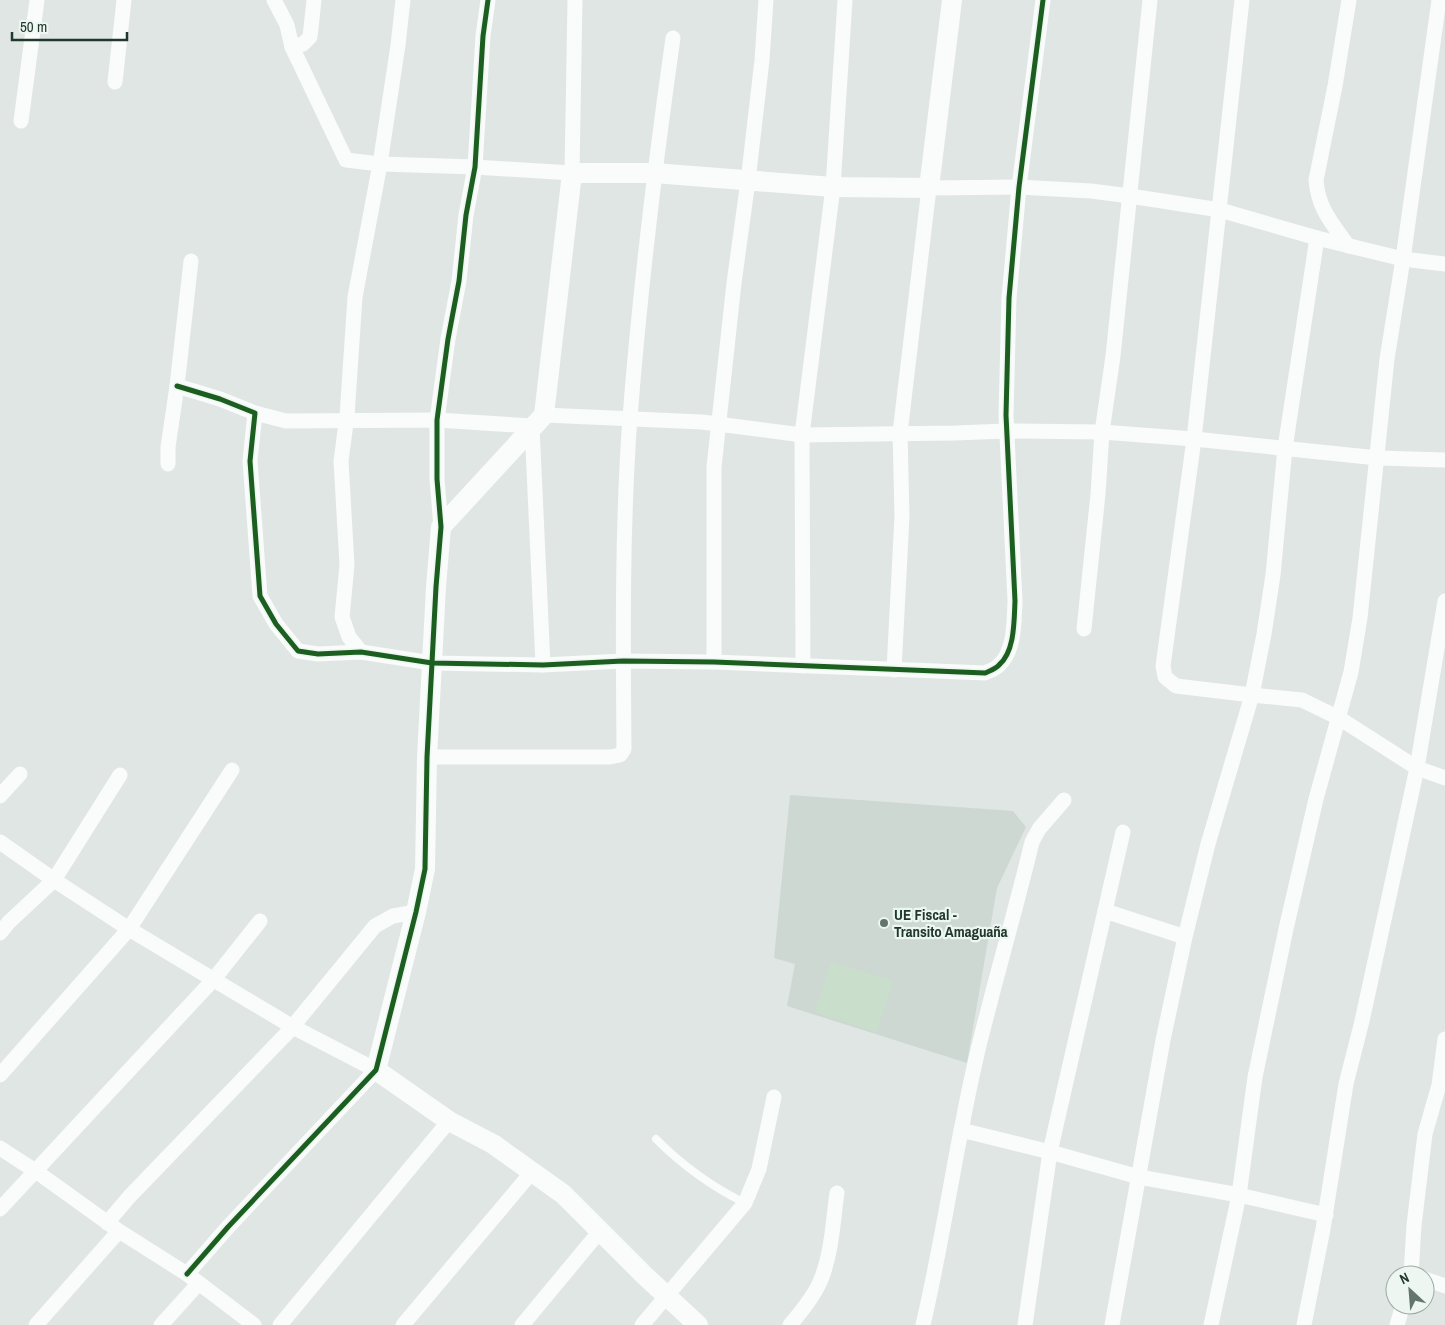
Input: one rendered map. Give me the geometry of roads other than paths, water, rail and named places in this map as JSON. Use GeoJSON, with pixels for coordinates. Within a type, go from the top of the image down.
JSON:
{"type":"FeatureCollection","features":[{"type":"Feature","properties":{"kind":"street"},"geometry":{"type":"LineString","coordinates":[[21,121],[36,0]]}},
{"type":"Feature","properties":{"kind":"street"},"geometry":{"type":"LineString","coordinates":[[115,82],[124,0]]}},
{"type":"Feature","properties":{"kind":"street"},"geometry":{"type":"LineString","coordinates":[[274,0],[287,25],[292,47],[346,160],[380,164],[474,167],[572,174],[654,173],[833,187],[1019,187],[1091,191],[1220,210],[1316,238],[1403,260],[1445,264]]}},
{"type":"Feature","properties":{"kind":"street"},"geometry":{"type":"LineString","coordinates":[[292,47],[302,44],[310,37],[314,0]]}},
{"type":"Feature","properties":{"kind":"street"},"geometry":{"type":"LineString","coordinates":[[361,652],[349,637],[342,617],[347,565],[340,461],[346,422],[355,297],[380,164],[403,0]]}},
{"type":"Feature","properties":{"kind":"street"},"geometry":{"type":"LineString","coordinates":[[160,1325],[228,1227],[376,1070],[416,912],[425,869],[427,757],[436,586],[442,527],[437,480],[437,420],[448,340],[459,281],[466,215],[474,167],[483,36],[488,0]]}},
{"type":"Feature","properties":{"kind":"street"},"geometry":{"type":"LineString","coordinates":[[543,665],[538,421],[572,174],[575,0]]}},
{"type":"Feature","properties":{"kind":"street"},"geometry":{"type":"LineString","coordinates":[[714,662],[714,467],[734,282],[762,60],[766,0]]}},
{"type":"Feature","properties":{"kind":"street"},"geometry":{"type":"LineString","coordinates":[[802,666],[802,435],[833,187],[845,0]]}},
{"type":"Feature","properties":{"kind":"street"},"geometry":{"type":"LineString","coordinates":[[894,670],[902,516],[900,433],[952,0]]}},
{"type":"Feature","properties":{"kind":"street"},"geometry":{"type":"LineString","coordinates":[[255,413],[250,461],[260,596],[276,624],[298,651],[318,654],[361,652],[432,664],[543,665],[624,661],[714,662],[985,673],[998,666],[1006,657],[1014,631],[1015,601],[1006,431],[1009,298],[1019,187],[1044,0]]}},
{"type":"Feature","properties":{"kind":"street"},"geometry":{"type":"LineString","coordinates":[[1084,629],[1098,494],[1102,432],[1113,356],[1150,0]]}},
{"type":"Feature","properties":{"kind":"street"},"geometry":{"type":"LineString","coordinates":[[1242,0],[1194,439],[1163,666],[1165,677],[1176,686],[1252,696],[1302,700],[1339,718],[1417,768],[1445,778]]}},
{"type":"Feature","properties":{"kind":"street"},"geometry":{"type":"LineString","coordinates":[[1348,246],[1323,209],[1317,195],[1316,180],[1335,86],[1349,0]]}},
{"type":"Feature","properties":{"kind":"street"},"geometry":{"type":"LineString","coordinates":[[1211,1325],[1239,1195],[1255,1077],[1286,929],[1316,799],[1351,672],[1360,618],[1387,359],[1403,260],[1438,0]]}},
{"type":"Feature","properties":{"kind":"street"},"geometry":{"type":"LineString","coordinates":[[427,757],[610,757],[620,755],[624,749],[624,547],[630,418],[640,299],[654,173],[673,38]]}},
{"type":"Feature","properties":{"kind":"street"},"geometry":{"type":"LineString","coordinates":[[1112,1325],[1163,1040],[1185,937],[1208,844],[1252,696],[1264,634],[1273,575],[1285,448],[1316,238]]}},
{"type":"Feature","properties":{"kind":"street"},"geometry":{"type":"LineString","coordinates":[[168,464],[168,447],[192,261]]}},
{"type":"Feature","properties":{"kind":"street"},"geometry":{"type":"LineString","coordinates":[[177,386],[255,413],[286,421],[538,421],[630,418],[719,424],[802,435],[1006,431],[1102,432],[1194,439],[1378,458],[1445,460]]}},
{"type":"Feature","properties":{"kind":"street"},"geometry":{"type":"LineString","coordinates":[[442,527],[538,421]]}},
{"type":"Feature","properties":{"kind":"street"},"geometry":{"type":"LineString","coordinates":[[1304,1325],[1326,1215],[1346,1084],[1362,1021],[1417,768],[1445,601]]}},
{"type":"Feature","properties":{"kind":"street"},"geometry":{"type":"LineString","coordinates":[[0,1075],[129,929],[232,770]]}},
{"type":"Feature","properties":{"kind":"street"},"geometry":{"type":"LineString","coordinates":[[0,796],[20,774]]}},
{"type":"Feature","properties":{"kind":"street"},"geometry":{"type":"LineString","coordinates":[[0,933],[9,922],[54,880],[120,775]]}},
{"type":"Feature","properties":{"kind":"street"},"geometry":{"type":"LineString","coordinates":[[923,1325],[937,1266],[961,1130],[977,1054],[1032,842],[1039,829],[1064,800]]}},
{"type":"Feature","properties":{"kind":"street"},"geometry":{"type":"LineString","coordinates":[[1025,1325],[1050,1152],[1123,832]]}},
{"type":"Feature","properties":{"kind":"street"},"geometry":{"type":"LineString","coordinates":[[0,842],[129,929],[293,1027],[376,1070],[449,1121],[493,1144],[563,1194],[698,1325]]}},
{"type":"Feature","properties":{"kind":"street"},"geometry":{"type":"LineString","coordinates":[[1105,911],[1185,937]]}},
{"type":"Feature","properties":{"kind":"street"},"geometry":{"type":"LineString","coordinates":[[36,1325],[113,1227],[129,1197],[293,1027],[374,926],[393,916],[416,912]]}},
{"type":"Feature","properties":{"kind":"street"},"geometry":{"type":"LineString","coordinates":[[0,1210],[214,979],[260,921]]}},
{"type":"Feature","properties":{"kind":"street"},"geometry":{"type":"LineString","coordinates":[[1415,1265],[1414,1225],[1425,1134],[1439,1085],[1445,1039]]}},
{"type":"Feature","properties":{"kind":"street"},"geometry":{"type":"LineString","coordinates":[[642,1325],[745,1203],[760,1168],[774,1097]]}},
{"type":"Feature","properties":{"kind":"street"},"geometry":{"type":"LineString","coordinates":[[280,1325],[449,1121]]}},
{"type":"Feature","properties":{"kind":"street"},"geometry":{"type":"LineString","coordinates":[[961,1130],[1139,1177],[1239,1195],[1326,1215]]}},
{"type":"Feature","properties":{"kind":"street"},"geometry":{"type":"LineString","coordinates":[[0,1148],[37,1172],[113,1227],[193,1278],[254,1325]]}},
{"type":"Feature","properties":{"kind":"street"},"geometry":{"type":"LineString","coordinates":[[403,1325],[532,1172]]}},
{"type":"Feature","properties":{"kind":"street"},"geometry":{"type":"LineString","coordinates":[[790,1325],[804,1308],[822,1278],[833,1234],[837,1193]]}},
{"type":"Feature","properties":{"kind":"street"},"geometry":{"type":"LineString","coordinates":[[522,1325],[600,1231]]}},
{"type":"Feature","properties":{"kind":"lane"},"geometry":{"type":"LineString","coordinates":[[656,1139],[672,1155],[723,1192],[745,1203]]}},
{"type":"Feature","properties":{"kind":"place","name":"UE Fiscal - Transito Amaguaña"},"geometry":{"type":"Point","coordinates":[884,923]}}]}
